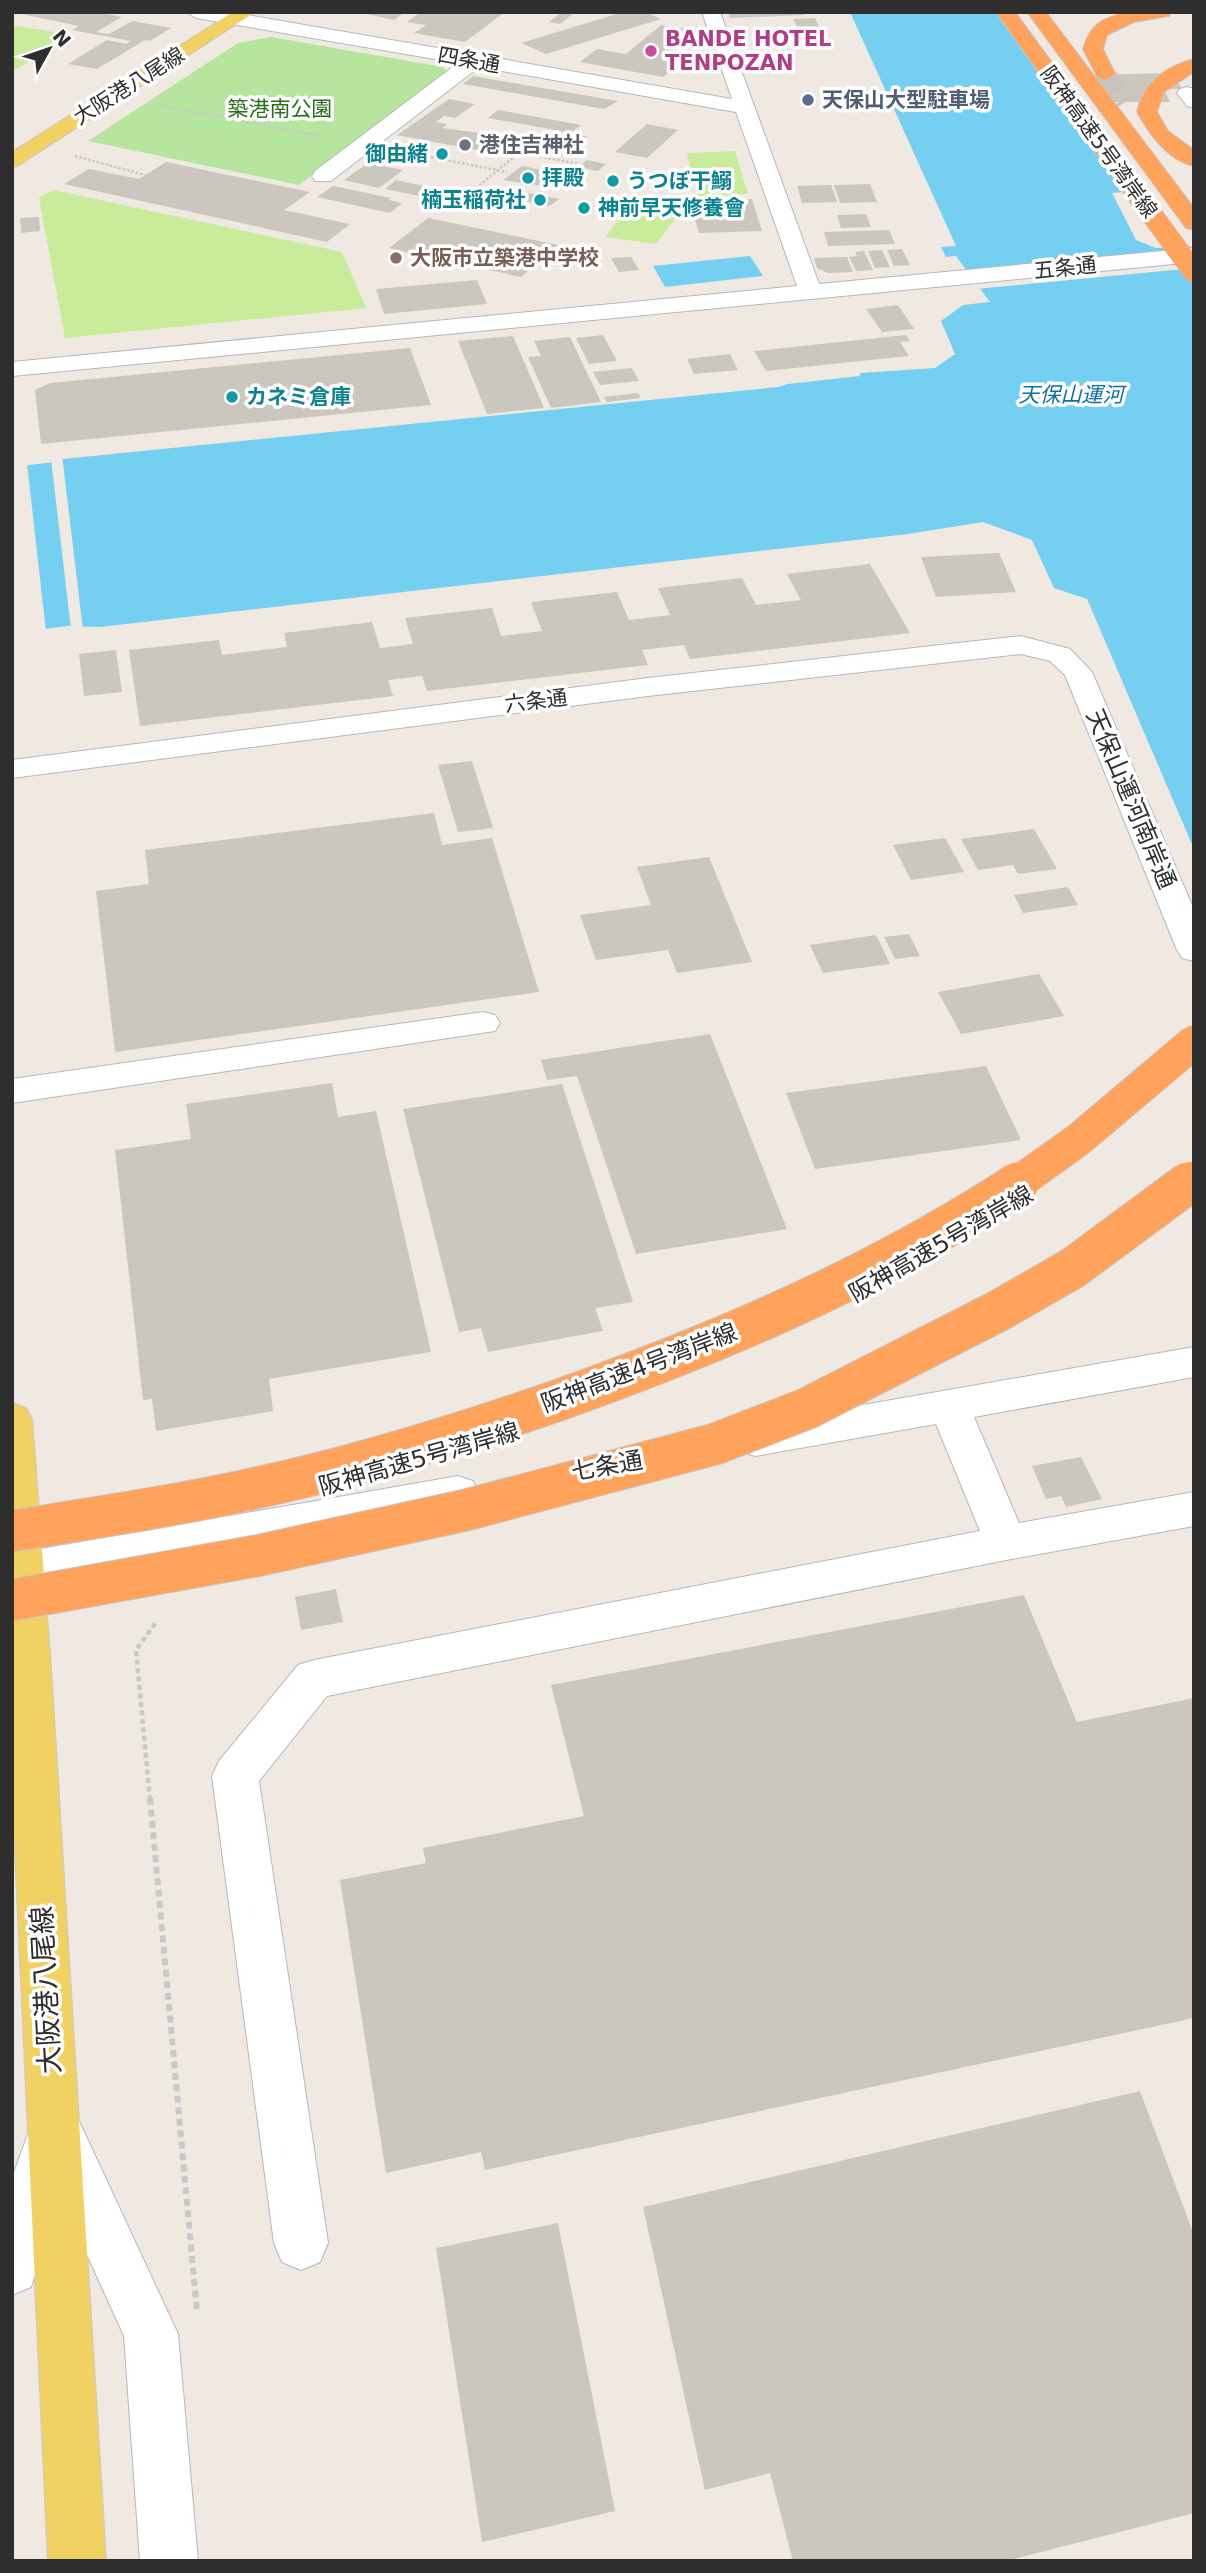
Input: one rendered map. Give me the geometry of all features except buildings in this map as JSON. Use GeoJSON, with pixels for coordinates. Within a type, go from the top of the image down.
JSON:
{"type":"FeatureCollection","features":[{"type":"Feature","properties":{"kind":"highway","name":"阪神高速5号湾岸線"},"geometry":{"type":"LineString","coordinates":[[1005,12],[1194,272]]}},
{"type":"Feature","properties":{"kind":"highway","name":"阪神高速5号湾岸線"},"geometry":{"type":"LineString","coordinates":[[1036,12],[1194,223]]}},
{"type":"Feature","properties":{"kind":"highway"},"geometry":{"type":"LineString","coordinates":[[1105,74],[1093,49],[1098,32],[1119,20],[1162,12]]}},
{"type":"Feature","properties":{"kind":"highway"},"geometry":{"type":"LineString","coordinates":[[1194,65],[1178,71],[1157,87],[1151,94],[1147,112],[1160,135],[1194,161]]}},
{"type":"Feature","properties":{"kind":"highway"},"geometry":{"type":"LineString","coordinates":[[1127,104],[1169,153],[1194,171]]}},
{"type":"Feature","properties":{"kind":"highway"},"geometry":{"type":"LineString","coordinates":[[1163,145],[1194,161]]}},
{"type":"Feature","properties":{"kind":"highway","name":"阪神高速4号湾岸線"},"geometry":{"type":"LineString","coordinates":[[14,1568],[220,1496],[349,1466],[450,1436],[571,1395],[713,1342],[844,1282],[937,1232],[1026,1177],[1124,1104],[1194,1041]]}},
{"type":"Feature","properties":{"kind":"highway","name":"阪神高速5号湾岸線"},"geometry":{"type":"LineString","coordinates":[[14,1568],[463,1450],[722,1357],[844,1300],[953,1241],[1054,1178],[1142,1110],[1194,1063]]}},
{"type":"Feature","properties":{"kind":"highway"},"geometry":{"type":"LineString","coordinates":[[517,1496],[715,1444],[806,1409],[1000,1310],[1073,1268],[1148,1215],[1194,1178]]}},
{"type":"Feature","properties":{"kind":"highway","name":"阪神高速5号湾岸線"},"geometry":{"type":"LineString","coordinates":[[14,1568],[275,1544],[517,1496],[676,1459],[741,1439],[802,1419],[874,1389],[956,1349],[1037,1304],[1117,1253],[1194,1193]]}},
{"type":"Feature","properties":{"kind":"main road","name":"大阪港八尾線"},"geometry":{"type":"LineString","coordinates":[[12,161],[241,15]]}},
{"type":"Feature","properties":{"kind":"main road","name":"大阪港八尾線"},"geometry":{"type":"LineString","coordinates":[[12,1419],[14,1568],[54,2124],[77,2561]]}},
{"type":"Feature","properties":{"kind":"street","name":"四条通"},"geometry":{"type":"LineString","coordinates":[[196,12],[241,15],[474,61],[743,107]]}},
{"type":"Feature","properties":{"kind":"street"},"geometry":{"type":"LineString","coordinates":[[711,12],[810,291]]}},
{"type":"Feature","properties":{"kind":"street"},"geometry":{"type":"LineString","coordinates":[[323,176],[474,61]]}},
{"type":"Feature","properties":{"kind":"street","name":"五条通"},"geometry":{"type":"LineString","coordinates":[[12,369],[1194,255]]}},
{"type":"Feature","properties":{"kind":"street","name":"六条通"},"geometry":{"type":"LineString","coordinates":[[12,769],[648,687],[1021,645],[1060,655]]}},
{"type":"Feature","properties":{"kind":"street","name":"天保山運河南岸通"},"geometry":{"type":"LineString","coordinates":[[1060,655],[1078,672],[1194,950]]}},
{"type":"Feature","properties":{"kind":"street"},"geometry":{"type":"LineString","coordinates":[[12,1091],[483,1023]]}},
{"type":"Feature","properties":{"kind":"street","name":"七条通"},"geometry":{"type":"LineString","coordinates":[[14,1568],[1194,1362]]}},
{"type":"Feature","properties":{"kind":"street"},"geometry":{"type":"LineString","coordinates":[[949,1405],[1006,1543]]}},
{"type":"Feature","properties":{"kind":"street"},"geometry":{"type":"LineString","coordinates":[[301,2243],[235,1776],[314,1679],[1006,1543],[1194,1509]]}},
{"type":"Feature","properties":{"kind":"street"},"geometry":{"type":"LineString","coordinates":[[12,2268],[54,2124]]}},
{"type":"Feature","properties":{"kind":"street"},"geometry":{"type":"LineString","coordinates":[[54,2124],[151,2334],[169,2561]]}},
{"type":"Feature","properties":{"kind":"path"},"geometry":{"type":"LineString","coordinates":[[154,104],[508,172]]}},
{"type":"Feature","properties":{"kind":"path"},"geometry":{"type":"LineString","coordinates":[[516,196],[475,187],[519,153],[580,164]]}},
{"type":"Feature","properties":{"kind":"path"},"geometry":{"type":"LineString","coordinates":[[82,158],[145,175]]}},
{"type":"Feature","properties":{"kind":"path"},"geometry":{"type":"LineString","coordinates":[[159,1618],[136,1650],[198,2326]]}},
{"type":"Feature","properties":{"kind":"green space"},"geometry":{"type":"Polygon","coordinates":[[[12,25],[72,35],[12,72],[12,25]]]}},
{"type":"Feature","properties":{"kind":"green space","name":"築港南公園"},"geometry":{"type":"Polygon","coordinates":[[[271,37],[443,67],[448,73],[299,185],[88,141],[238,43],[271,37]]]}},
{"type":"Feature","properties":{"kind":"green space"},"geometry":{"type":"Polygon","coordinates":[[[735,151],[748,194],[698,196],[687,153],[735,151]]]}},
{"type":"Feature","properties":{"kind":"green space"},"geometry":{"type":"Polygon","coordinates":[[[53,190],[342,252],[366,308],[65,338],[39,198],[53,190]]]}},
{"type":"Feature","properties":{"kind":"green space"},"geometry":{"type":"Polygon","coordinates":[[[638,196],[687,203],[656,244],[605,237],[638,196]]]}},
{"type":"Feature","properties":{"kind":"water","name":"天保山運河"},"geometry":{"type":"Polygon","coordinates":[[[850,12],[1014,12],[1149,190],[1112,193],[1136,240],[1156,248],[1190,246],[1194,251],[1194,849],[1087,599],[1054,588],[1032,540],[983,522],[908,534],[100,627],[68,626],[12,633],[12,467],[63,459],[778,387],[860,376],[860,373],[935,368],[955,354],[941,321],[963,305],[990,302],[956,256],[946,257],[941,247],[956,246],[850,12]]]}},
{"type":"Feature","properties":{"kind":"water"},"geometry":{"type":"Polygon","coordinates":[[[750,256],[763,276],[665,287],[653,266],[750,256]]]}},
{"type":"Feature","properties":{"kind":"pier"},"geometry":{"type":"Polygon","coordinates":[[[1194,248],[1194,268],[976,289],[961,271],[1194,248]]]}},
{"type":"Feature","properties":{"kind":"pier"},"geometry":{"type":"Polygon","coordinates":[[[62,455],[83,630],[71,629],[51,459],[62,455]]]}},
{"type":"Feature","properties":{"kind":"pier"},"geometry":{"type":"Polygon","coordinates":[[[27,463],[46,632],[12,636],[12,465],[27,463]]]}},
{"type":"Feature","properties":{"kind":"tunnel"},"geometry":{"type":"LineString","coordinates":[[1105,74],[1125,102]]}},
{"type":"Feature","properties":{"kind":"place","name":"BANDE HOTEL TENPOZAN"},"geometry":{"type":"Point","coordinates":[651,51]}},
{"type":"Feature","properties":{"kind":"place","name":"天保山大型駐車場"},"geometry":{"type":"Point","coordinates":[808,100]}},
{"type":"Feature","properties":{"kind":"place","name":"港住吉神社"},"geometry":{"type":"Point","coordinates":[465,145]}},
{"type":"Feature","properties":{"kind":"place","name":"御由緒"},"geometry":{"type":"Point","coordinates":[442,154]}},
{"type":"Feature","properties":{"kind":"place","name":"拝殿"},"geometry":{"type":"Point","coordinates":[528,178]}},
{"type":"Feature","properties":{"kind":"place","name":"うつぼ干鰯"},"geometry":{"type":"Point","coordinates":[613,181]}},
{"type":"Feature","properties":{"kind":"place","name":"楠玉稲荷社"},"geometry":{"type":"Point","coordinates":[540,200]}},
{"type":"Feature","properties":{"kind":"place","name":"神前早天修養會"},"geometry":{"type":"Point","coordinates":[584,208]}},
{"type":"Feature","properties":{"kind":"place","name":"大阪市立築港中学校"},"geometry":{"type":"Point","coordinates":[396,258]}},
{"type":"Feature","properties":{"kind":"place","name":"カネミ倉庫"},"geometry":{"type":"Point","coordinates":[232,397]}}]}
